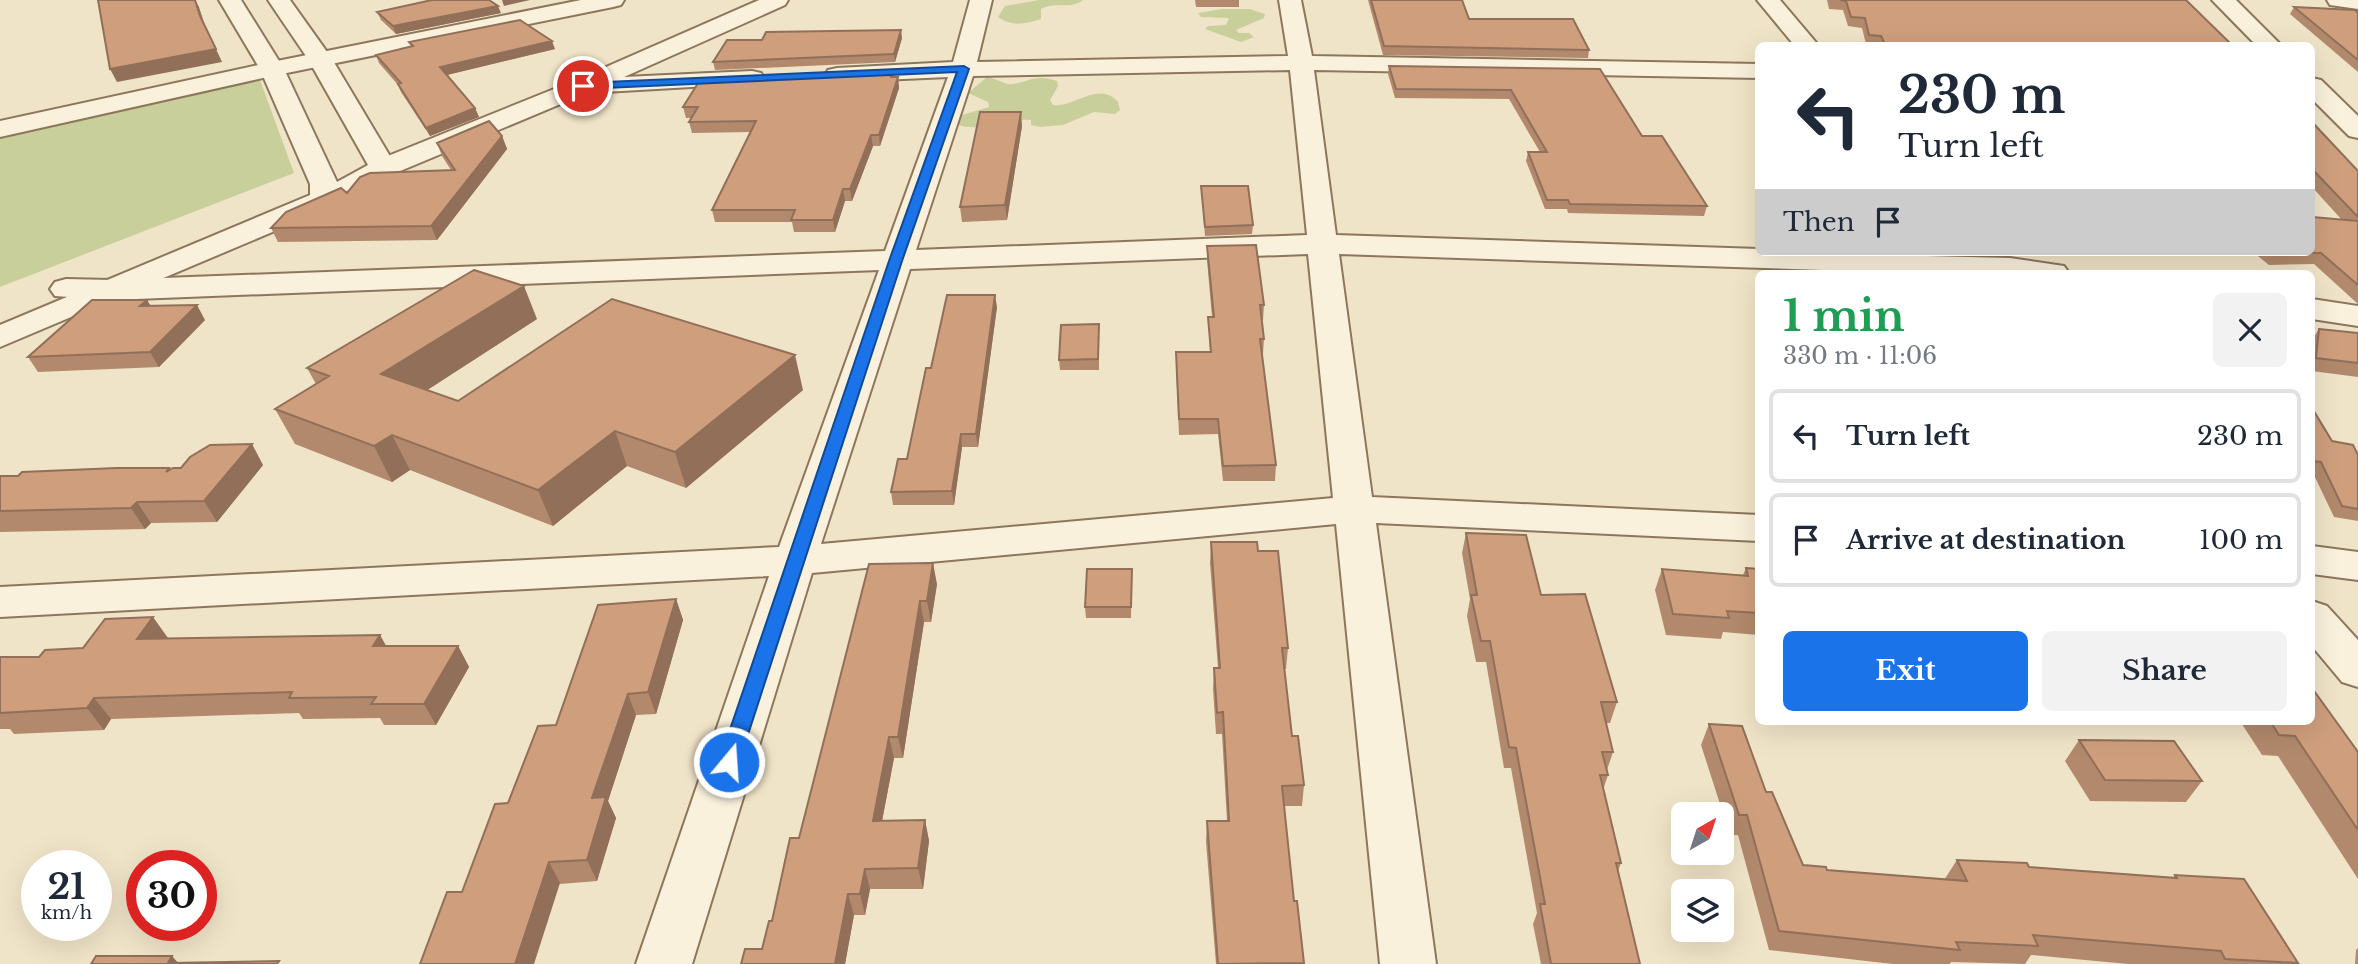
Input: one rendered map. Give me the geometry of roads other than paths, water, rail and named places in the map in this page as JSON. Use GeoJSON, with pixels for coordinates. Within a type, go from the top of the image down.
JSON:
{"type":"FeatureCollection","features":[{"type":"Feature","properties":{"kind":"street"},"geometry":{"type":"LineString","coordinates":[[230,0],[272,69],[324,192]]}},
{"type":"Feature","properties":{"kind":"street"},"geometry":{"type":"LineString","coordinates":[[279,0],[320,59],[383,168]]}},
{"type":"Feature","properties":{"kind":"street"},"geometry":{"type":"LineString","coordinates":[[0,129],[272,69],[613,0]]}},
{"type":"Feature","properties":{"kind":"street"},"geometry":{"type":"LineString","coordinates":[[664,964],[895,261],[964,69],[981,0]]}},
{"type":"Feature","properties":{"kind":"street"},"geometry":{"type":"LineString","coordinates":[[1290,0],[1301,63],[1408,964]]}},
{"type":"Feature","properties":{"kind":"street"},"geometry":{"type":"LineString","coordinates":[[1768,0],[1805,42]]}},
{"type":"Feature","properties":{"kind":"street"},"geometry":{"type":"LineString","coordinates":[[2223,0],[2267,42]]}},
{"type":"Feature","properties":{"kind":"street"},"geometry":{"type":"LineString","coordinates":[[2338,0],[2358,2]]}},
{"type":"Feature","properties":{"kind":"street"},"geometry":{"type":"LineString","coordinates":[[0,316],[324,192],[583,86],[760,3]]}},
{"type":"Feature","properties":{"kind":"street"},"geometry":{"type":"LineString","coordinates":[[814,76],[964,69],[1301,63],[1755,71]]}},
{"type":"Feature","properties":{"kind":"street"},"geometry":{"type":"LineString","coordinates":[[583,86],[773,77]]}},
{"type":"Feature","properties":{"kind":"street"},"geometry":{"type":"LineString","coordinates":[[2315,88],[2358,131]]}},
{"type":"Feature","properties":{"kind":"street"},"geometry":{"type":"LineString","coordinates":[[2323,128],[2358,131]]}},
{"type":"Feature","properties":{"kind":"street"},"geometry":{"type":"LineString","coordinates":[[0,337],[111,290],[324,192]]}},
{"type":"Feature","properties":{"kind":"street"},"geometry":{"type":"LineString","coordinates":[[66,289],[111,290],[1321,244],[2007,264],[2038,270]]}},
{"type":"Feature","properties":{"kind":"street"},"geometry":{"type":"LineString","coordinates":[[2315,309],[2358,316]]}},
{"type":"Feature","properties":{"kind":"street"},"geometry":{"type":"LineString","coordinates":[[0,602],[795,560],[1354,509],[1755,528]]}},
{"type":"Feature","properties":{"kind":"street"},"geometry":{"type":"LineString","coordinates":[[2315,560],[2358,566]]}},
{"type":"Feature","properties":{"kind":"street"},"geometry":{"type":"LineString","coordinates":[[2315,620],[2358,670]]}}]}
